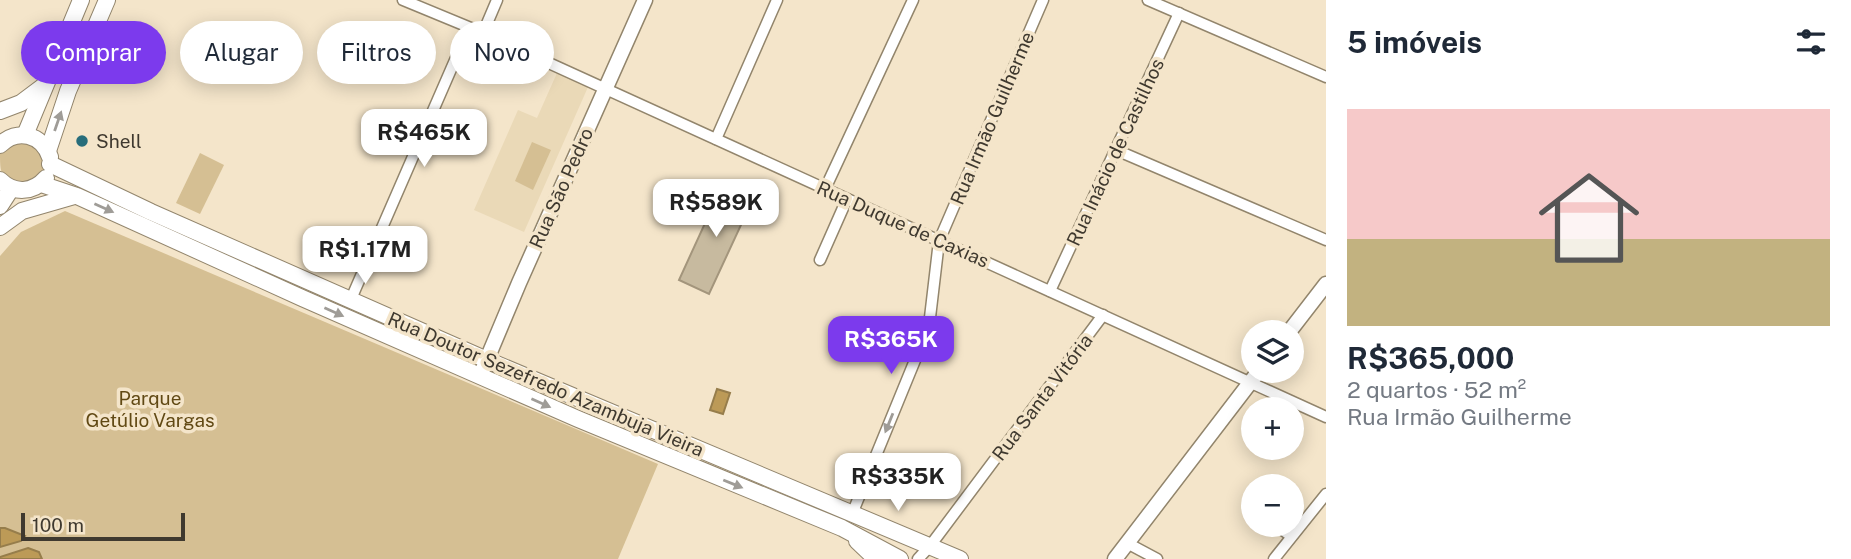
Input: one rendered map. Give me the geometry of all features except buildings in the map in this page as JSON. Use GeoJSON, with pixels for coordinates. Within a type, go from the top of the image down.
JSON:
{"type":"FeatureCollection","features":[{"type":"Feature","properties":{"kind":"main road"},"geometry":{"type":"LineString","coordinates":[[1,142],[25,135],[81,0]]}},
{"type":"Feature","properties":{"kind":"main road"},"geometry":{"type":"LineString","coordinates":[[0,206],[6,184],[27,190],[41,184],[48,175],[49,158],[68,91],[107,0]]}},
{"type":"Feature","properties":{"kind":"main road"},"geometry":{"type":"LineString","coordinates":[[0,111],[21,103],[45,85]]}},
{"type":"Feature","properties":{"kind":"main road","name":"Rua Doutor Sezefredo Azambuja Vieira"},"geometry":{"type":"LineString","coordinates":[[25,135],[35,137],[49,158],[151,212],[487,360],[960,559]]}},
{"type":"Feature","properties":{"kind":"main road","name":"Rua Doutor Sezefredo Azambuja Vieira"},"geometry":{"type":"LineString","coordinates":[[41,184],[77,196],[480,376],[842,528],[900,559]]}},
{"type":"Feature","properties":{"kind":"main road"},"geometry":{"type":"LineString","coordinates":[[0,227],[22,211],[53,200],[77,196]]}},
{"type":"Feature","properties":{"kind":"main road","name":"Rua Doutor Sezefredo Azambuja Vieira"},"geometry":{"type":"LineString","coordinates":[[842,528],[877,559]]}},
{"type":"Feature","properties":{"kind":"street","name":"Rua Duque de Caxias"},"geometry":{"type":"LineString","coordinates":[[403,0],[454,21]]}},
{"type":"Feature","properties":{"kind":"street"},"geometry":{"type":"LineString","coordinates":[[488,21],[497,0]]}},
{"type":"Feature","properties":{"kind":"street","name":"Rua São Pedro"},"geometry":{"type":"LineString","coordinates":[[480,376],[645,0]]}},
{"type":"Feature","properties":{"kind":"street"},"geometry":{"type":"LineString","coordinates":[[716,139],[777,0]]}},
{"type":"Feature","properties":{"kind":"street"},"geometry":{"type":"LineString","coordinates":[[825,189],[913,0]]}},
{"type":"Feature","properties":{"kind":"street","name":"Rua Irmão Guilherme"},"geometry":{"type":"LineString","coordinates":[[852,513],[929,326],[939,241],[1043,0]]}},
{"type":"Feature","properties":{"kind":"street"},"geometry":{"type":"LineString","coordinates":[[1155,1],[1326,77]]}},
{"type":"Feature","properties":{"kind":"street","name":"Rua Inácio de Castilhos"},"geometry":{"type":"LineString","coordinates":[[1050,291],[1179,13]]}},
{"type":"Feature","properties":{"kind":"street","name":"Rua Duque de Caxias"},"geometry":{"type":"LineString","coordinates":[[554,65],[1103,315],[1241,372]]}},
{"type":"Feature","properties":{"kind":"street"},"geometry":{"type":"LineString","coordinates":[[351,299],[450,71]]}},
{"type":"Feature","properties":{"kind":"street"},"geometry":{"type":"LineString","coordinates":[[1116,150],[1326,240]]}},
{"type":"Feature","properties":{"kind":"street"},"geometry":{"type":"LineString","coordinates":[[821,260],[847,199]]}},
{"type":"Feature","properties":{"kind":"street"},"geometry":{"type":"LineString","coordinates":[[1298,320],[1326,285]]}},
{"type":"Feature","properties":{"kind":"street","name":"Rua Santa Vitória"},"geometry":{"type":"LineString","coordinates":[[918,559],[1103,315]]}},
{"type":"Feature","properties":{"kind":"street"},"geometry":{"type":"LineString","coordinates":[[1115,559],[1249,383]]}},
{"type":"Feature","properties":{"kind":"street","name":"Rua Duque de Caxias"},"geometry":{"type":"LineString","coordinates":[[1265,383],[1326,417]]}},
{"type":"Feature","properties":{"kind":"street"},"geometry":{"type":"LineString","coordinates":[[1304,520],[1326,494]]}},
{"type":"Feature","properties":{"kind":"street"},"geometry":{"type":"LineString","coordinates":[[1274,559],[1290,537]]}},
{"type":"Feature","properties":{"kind":"street"},"geometry":{"type":"LineString","coordinates":[[1127,543],[1157,559]]}},
{"type":"Feature","properties":{"kind":"shaded area"},"geometry":{"type":"Polygon","coordinates":[[[557,73],[588,87],[524,232],[474,210],[518,110],[537,118],[557,73]]]}},
{"type":"Feature","properties":{"kind":"shaded area"},"geometry":{"type":"Polygon","coordinates":[[[717,389],[730,393],[723,414],[710,410],[717,389]]]}},
{"type":"Feature","properties":{"kind":"shaded area"},"geometry":{"type":"Polygon","coordinates":[[[0,528],[25,536],[21,541],[0,547],[0,528]]]}},
{"type":"Feature","properties":{"kind":"shaded area"},"geometry":{"type":"Polygon","coordinates":[[[28,548],[39,552],[42,559],[0,559],[0,557],[28,548]]]}},
{"type":"Feature","properties":{"kind":"green space"},"geometry":{"type":"Polygon","coordinates":[[[12,141],[40,146],[43,170],[26,186],[2,173],[0,153],[12,141]]]}},
{"type":"Feature","properties":{"kind":"green space"},"geometry":{"type":"Polygon","coordinates":[[[532,142],[551,150],[533,190],[515,181],[532,142]]]}},
{"type":"Feature","properties":{"kind":"green space"},"geometry":{"type":"Polygon","coordinates":[[[200,153],[224,165],[200,214],[176,203],[200,153]]]}},
{"type":"Feature","properties":{"kind":"green space","name":"Parque Getúlio Vargas"},"geometry":{"type":"Polygon","coordinates":[[[65,211],[658,464],[618,559],[0,559],[0,256],[21,232],[65,211]]]}},
{"type":"Feature","properties":{"kind":"place","name":"Shell"},"geometry":{"type":"Point","coordinates":[82,141]}}]}
